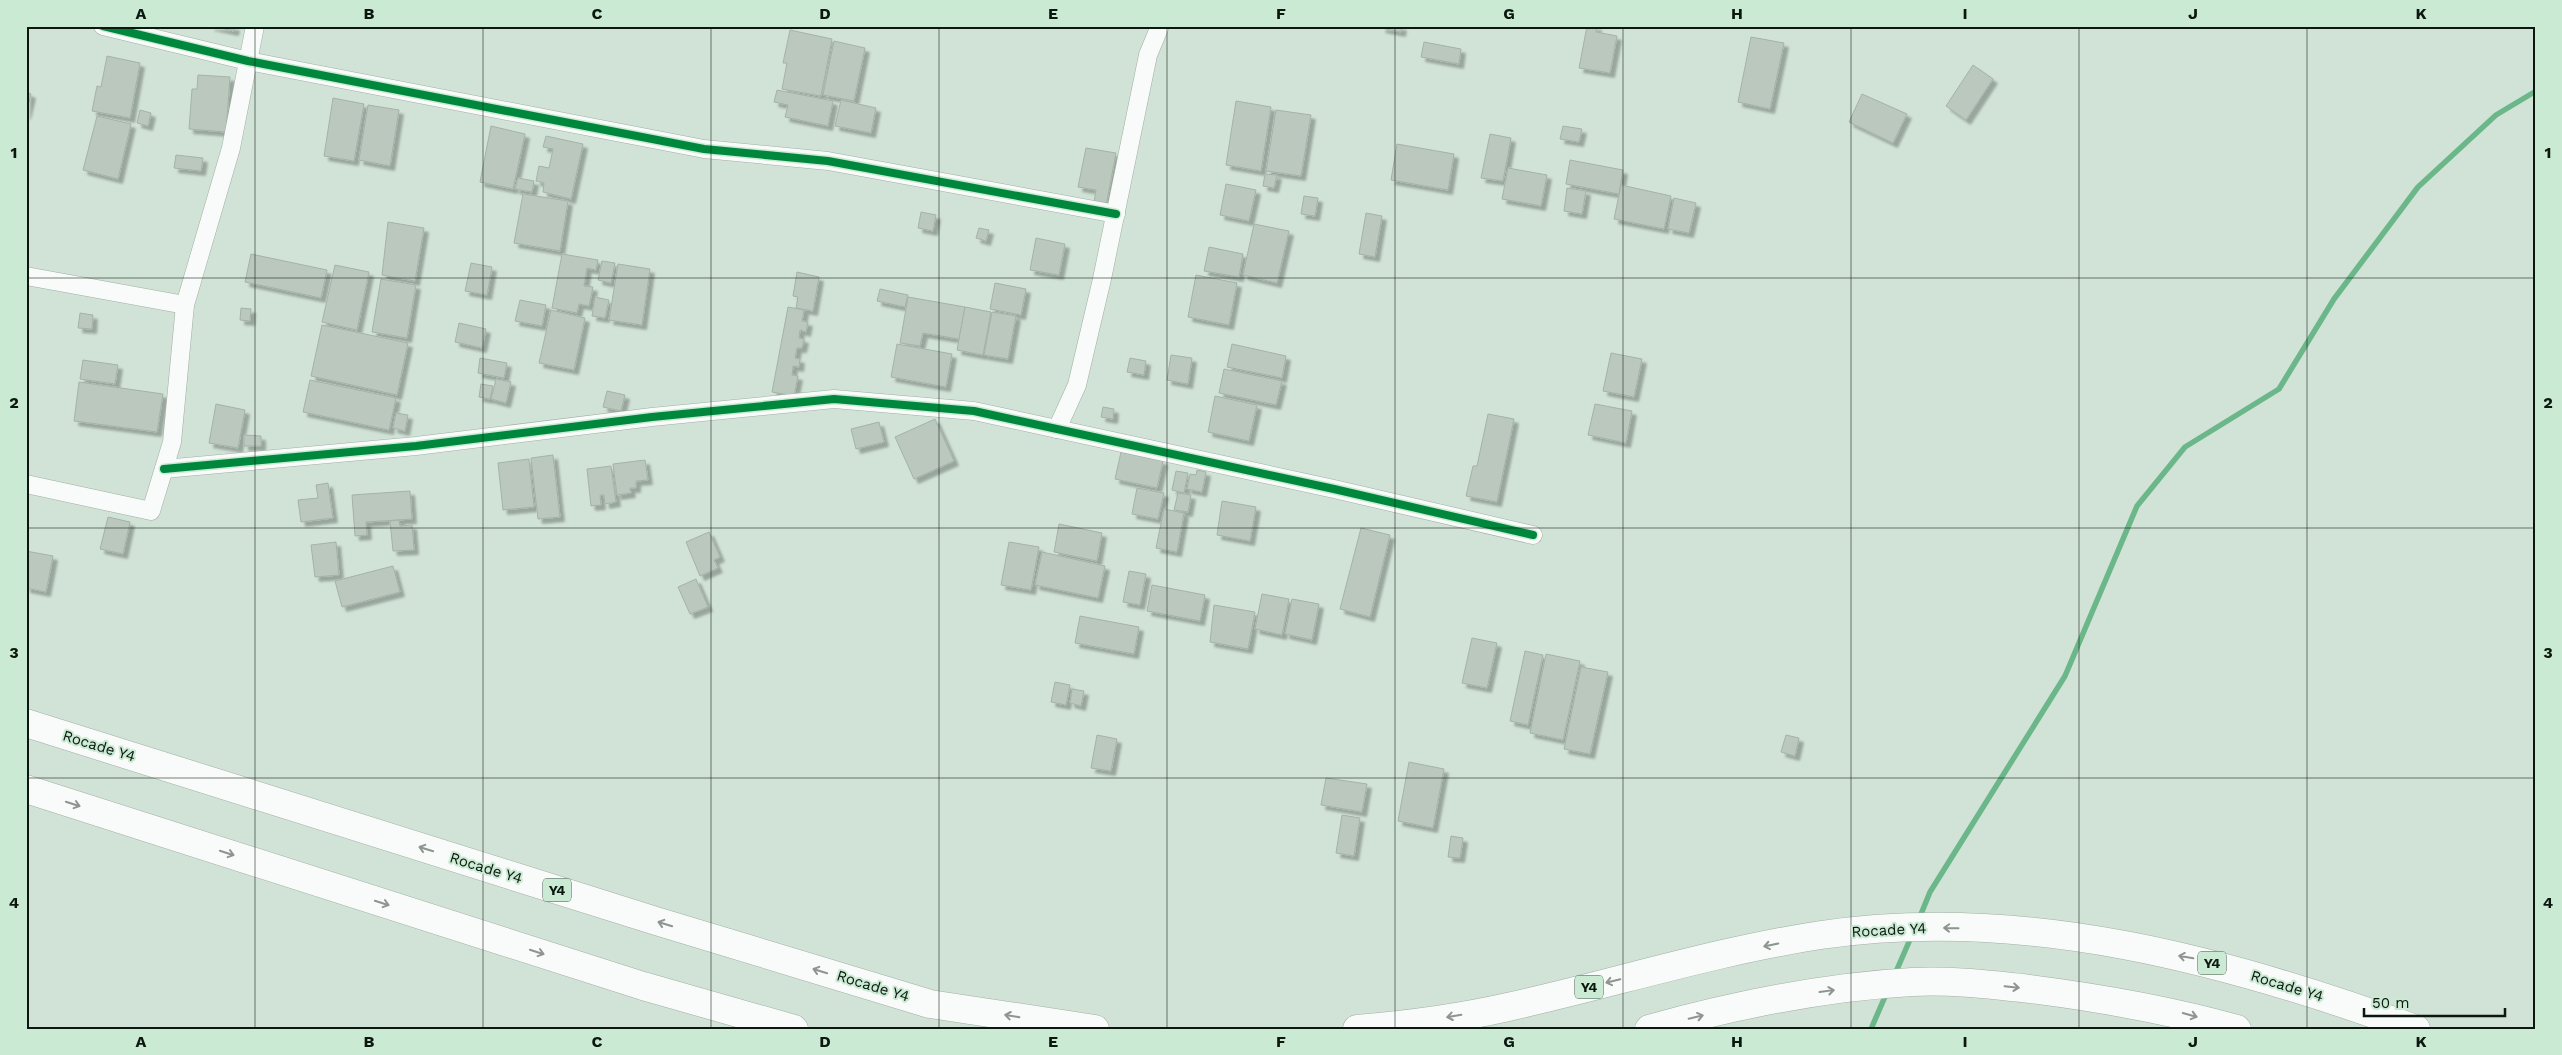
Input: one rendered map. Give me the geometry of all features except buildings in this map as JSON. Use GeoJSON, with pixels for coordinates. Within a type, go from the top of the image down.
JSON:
{"type":"FeatureCollection","features":[{"type":"Feature","properties":{"kind":"highway","name":"Rocade Y4"},"geometry":{"type":"LineString","coordinates":[[26,723],[647,918],[930,1004],[1095,1029]]}},
{"type":"Feature","properties":{"kind":"highway"},"geometry":{"type":"LineString","coordinates":[[26,789],[643,986],[794,1029]]}},
{"type":"Feature","properties":{"kind":"highway","name":"Rocade Y4"},"geometry":{"type":"LineString","coordinates":[[1358,1029],[1390,1026],[1507,1007],[1670,966],[1819,935],[1874,929],[2000,929],[2083,938],[2196,958],[2358,1007],[2416,1029]]}},
{"type":"Feature","properties":{"kind":"highway"},"geometry":{"type":"LineString","coordinates":[[1649,1029],[1779,998],[1914,982],[1963,982],[2075,994],[2181,1013],[2237,1029]]}},
{"type":"Feature","properties":{"kind":"street"},"geometry":{"type":"LineString","coordinates":[[103,26],[248,61],[704,149],[828,161],[1116,214]]}},
{"type":"Feature","properties":{"kind":"street"},"geometry":{"type":"LineString","coordinates":[[26,484],[151,511],[172,442],[185,305],[232,148],[255,26]]}},
{"type":"Feature","properties":{"kind":"street"},"geometry":{"type":"LineString","coordinates":[[1057,429],[1077,385],[1116,214],[1148,55],[1160,26]]}},
{"type":"Feature","properties":{"kind":"street"},"geometry":{"type":"LineString","coordinates":[[26,276],[185,305]]}},
{"type":"Feature","properties":{"kind":"street"},"geometry":{"type":"LineString","coordinates":[[164,469],[416,446],[652,417],[834,399],[974,411],[1324,487],[1533,535]]}},
{"type":"Feature","properties":{"kind":"waterway"},"geometry":{"type":"LineString","coordinates":[[1919,919],[1930,892],[2065,676],[2137,506],[2185,447],[2279,389],[2334,299],[2418,187],[2496,115],[2536,91]]}},
{"type":"Feature","properties":{"kind":"waterway"},"geometry":{"type":"LineString","coordinates":[[1895,974],[1912,935]]}},
{"type":"Feature","properties":{"kind":"waterway"},"geometry":{"type":"LineString","coordinates":[[1871,1029],[1887,992]]}},
{"type":"Feature","properties":{"kind":"cycle path"},"geometry":{"type":"LineString","coordinates":[[103,26],[248,61],[704,149],[828,161],[1116,214]]}},
{"type":"Feature","properties":{"kind":"cycle path"},"geometry":{"type":"LineString","coordinates":[[164,469],[416,446],[652,417],[834,399],[974,411],[1334,489],[1533,535]]}}]}
